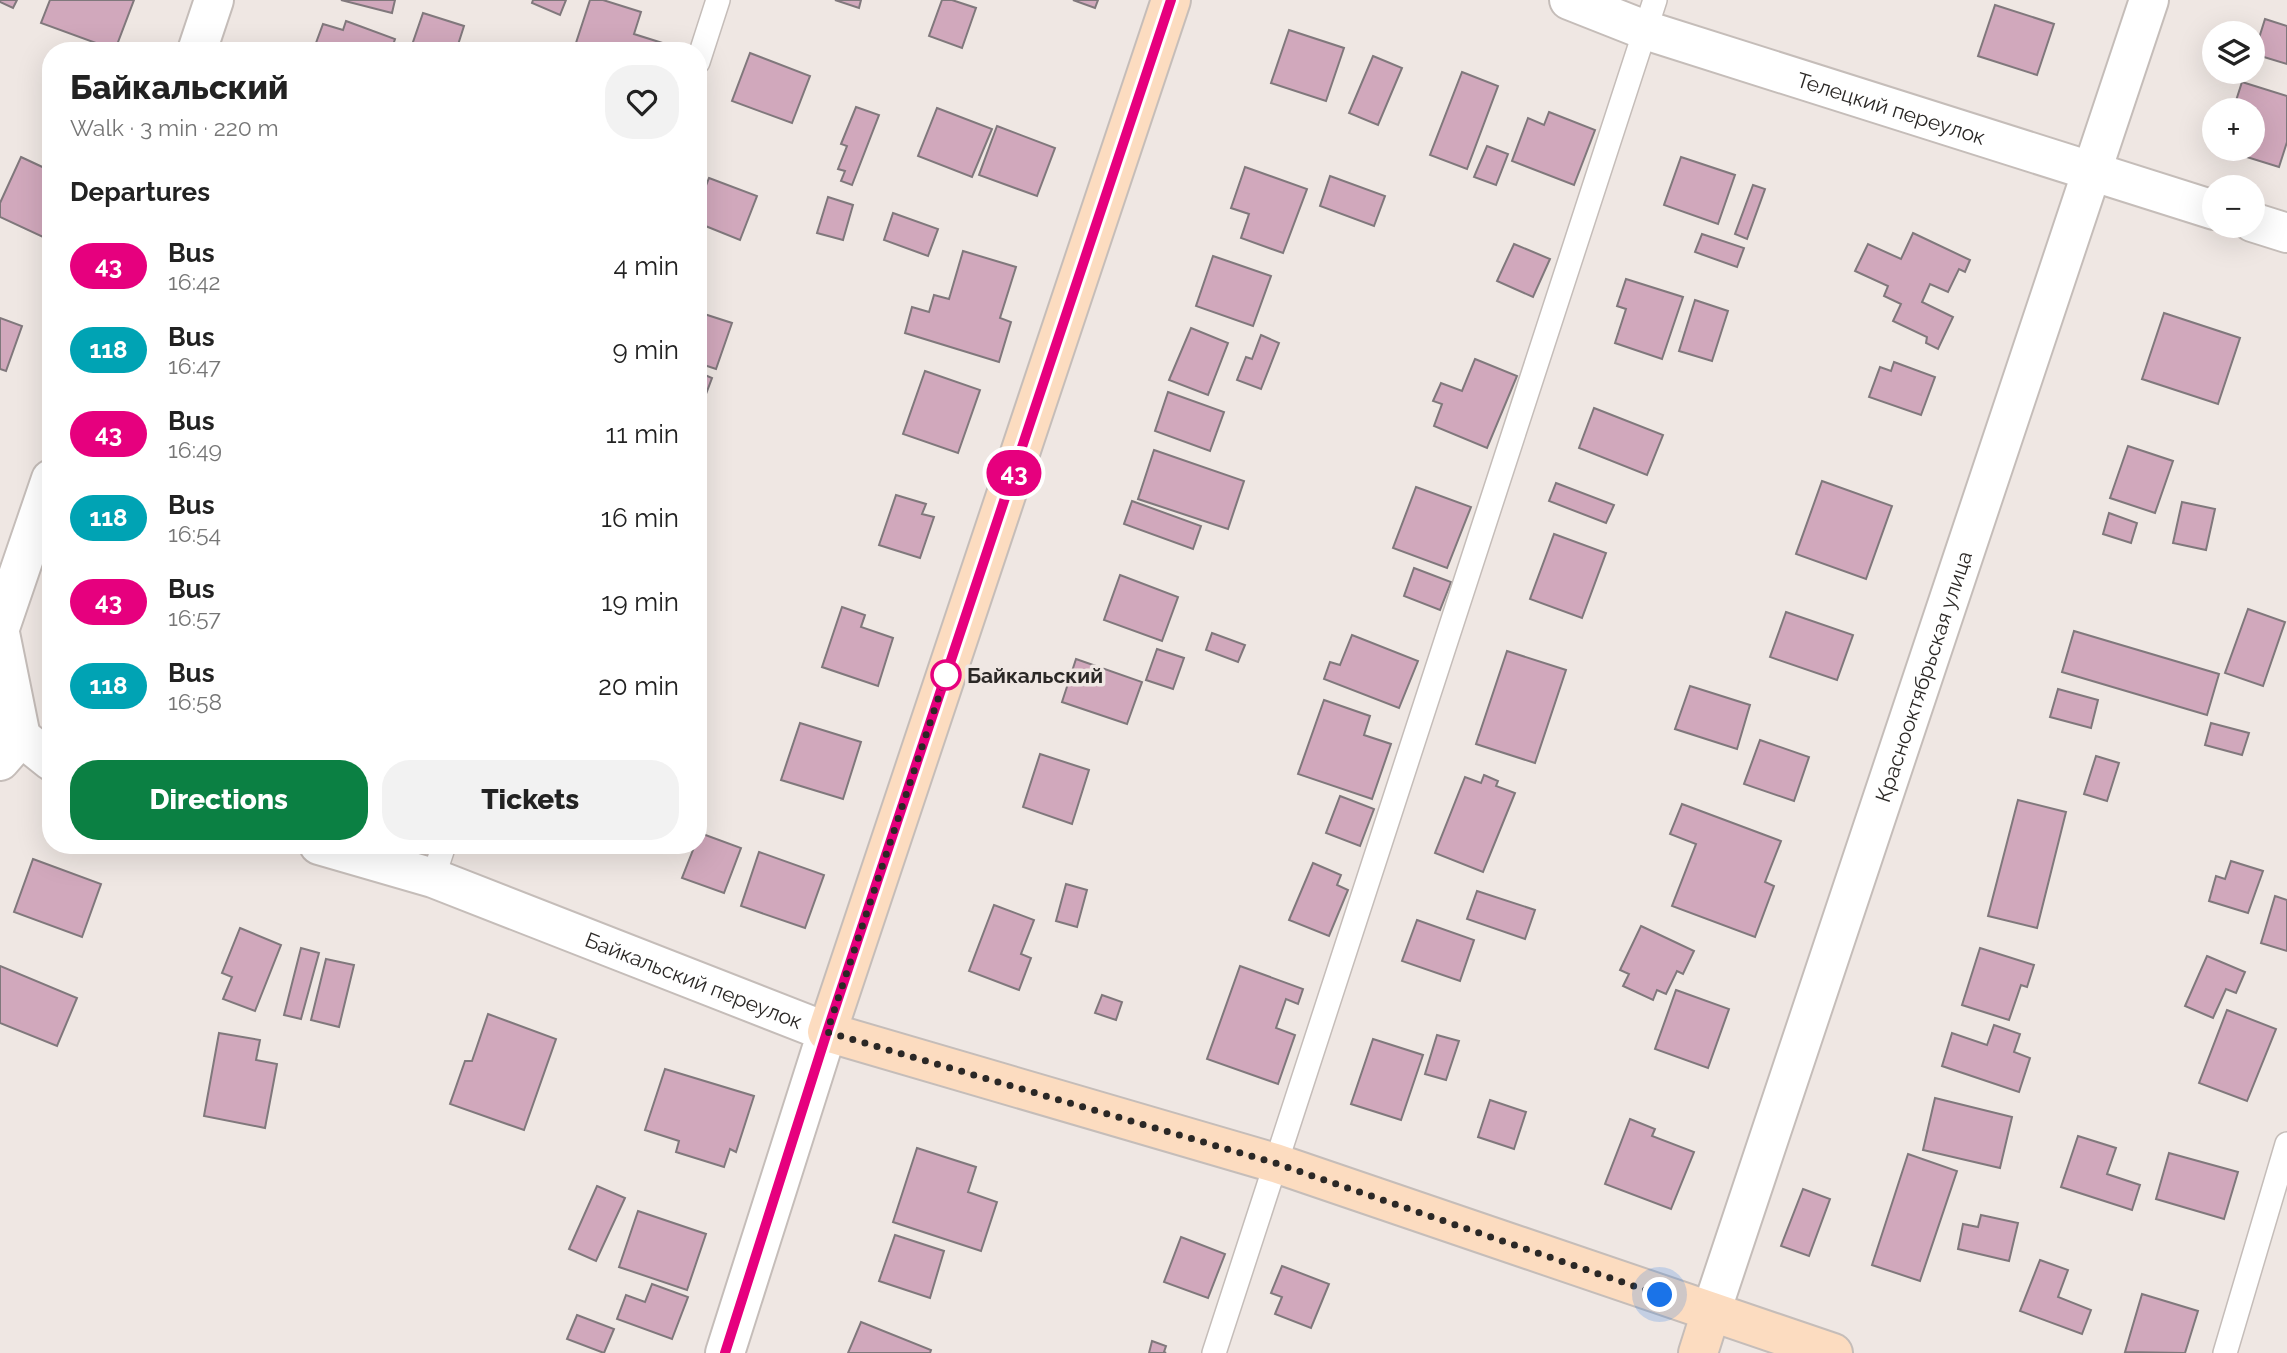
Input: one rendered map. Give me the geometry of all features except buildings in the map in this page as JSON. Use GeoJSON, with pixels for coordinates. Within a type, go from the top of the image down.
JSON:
{"type":"FeatureCollection","features":[{"type":"Feature","properties":{"kind":"main road"},"geometry":{"type":"LineString","coordinates":[[827,1032],[1171,0]]}},
{"type":"Feature","properties":{"kind":"main road","name":"Байкальский переулок"},"geometry":{"type":"LineString","coordinates":[[827,1032],[1275,1163],[1833,1353]]}},
{"type":"Feature","properties":{"kind":"main road","name":"Краснооктябрьская улица"},"geometry":{"type":"LineString","coordinates":[[1698,1353],[1711,1312]]}},
{"type":"Feature","properties":{"kind":"street"},"geometry":{"type":"LineString","coordinates":[[200,42],[214,0]]}},
{"type":"Feature","properties":{"kind":"street","name":"Телецкий переулок"},"geometry":{"type":"LineString","coordinates":[[1569,0],[1650,15],[2090,172],[2202,206]]}},
{"type":"Feature","properties":{"kind":"street","name":"Краснооктябрьская улица"},"geometry":{"type":"LineString","coordinates":[[1711,1312],[2149,0]]}},
{"type":"Feature","properties":{"kind":"street"},"geometry":{"type":"LineString","coordinates":[[2265,226],[2287,233]]}},
{"type":"Feature","properties":{"kind":"street"},"geometry":{"type":"LineString","coordinates":[[42,506],[0,630],[7,739],[42,756]]}},
{"type":"Feature","properties":{"kind":"street","name":"Байкальский переулок"},"geometry":{"type":"LineString","coordinates":[[382,854],[438,862],[827,1032]]}},
{"type":"Feature","properties":{"kind":"street"},"geometry":{"type":"LineString","coordinates":[[725,1353],[827,1032]]}},
{"type":"Feature","properties":{"kind":"lane"},"geometry":{"type":"LineString","coordinates":[[705,42],[719,0]]}},
{"type":"Feature","properties":{"kind":"lane"},"geometry":{"type":"LineString","coordinates":[[1214,1353],[1650,15]]}},
{"type":"Feature","properties":{"kind":"lane"},"geometry":{"type":"LineString","coordinates":[[2225,1353],[2287,1144]]}},
{"type":"Feature","properties":{"kind":"bus line","name":"43"},"geometry":{"type":"LineString","coordinates":[[725,1353],[827,1032],[1171,0]]}},
{"type":"Feature","properties":{"kind":"place","name":"Байкальский"},"geometry":{"type":"Point","coordinates":[946,675]}},
{"type":"Feature","properties":{"kind":"route"},"geometry":{"type":"LineString","coordinates":[[946,675],[827,1032],[1275,1163],[1660,1295]]}}]}
